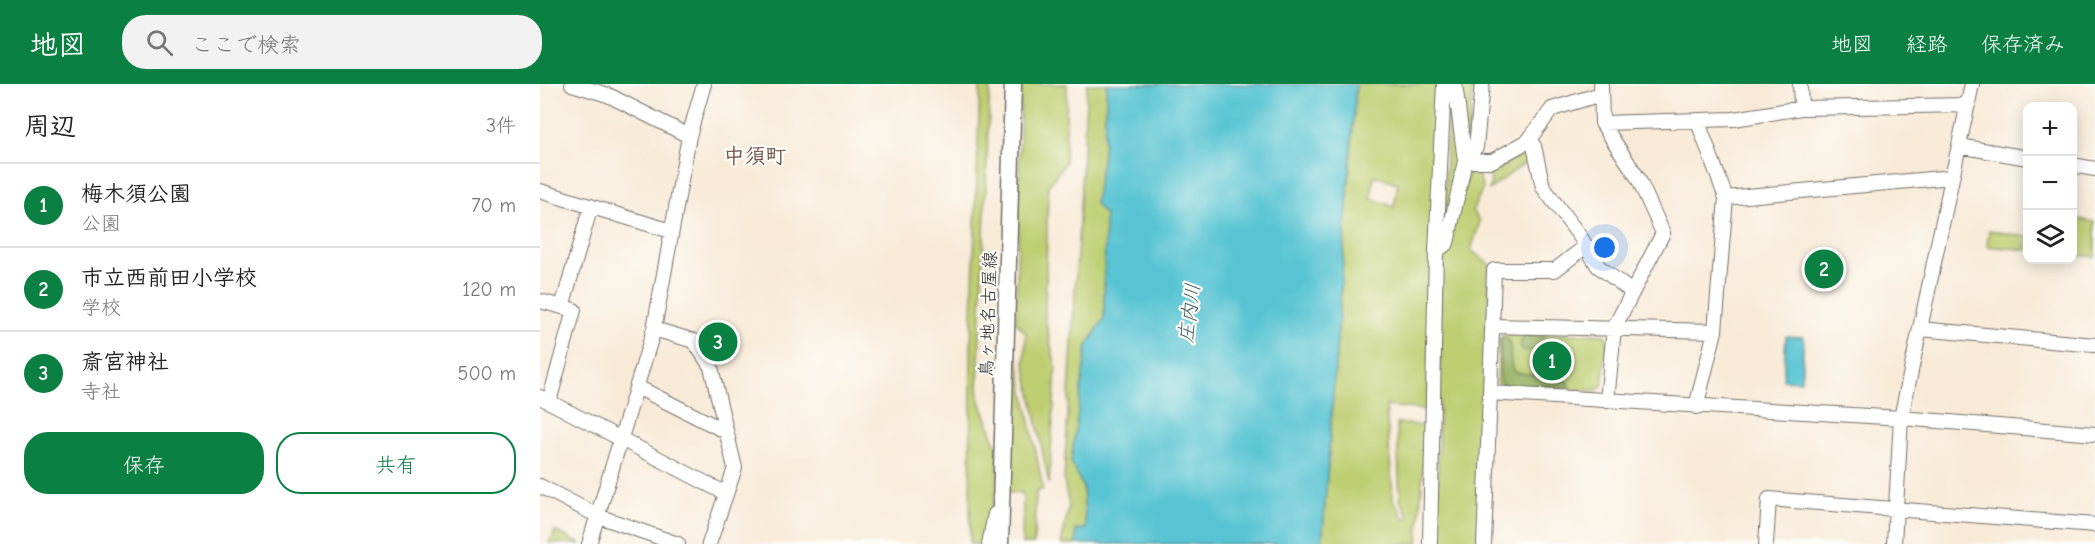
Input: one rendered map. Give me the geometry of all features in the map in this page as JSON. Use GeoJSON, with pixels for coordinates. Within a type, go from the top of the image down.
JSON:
{"type":"FeatureCollection","features":[{"type":"Feature","properties":{"kind":"main road","name":"鳥ヶ地名古屋線"},"geometry":{"type":"LineString","coordinates":[[1000,544],[1013,84]]}},
{"type":"Feature","properties":{"kind":"street"},"geometry":{"type":"LineString","coordinates":[[572,84],[608,96],[689,136]]}},
{"type":"Feature","properties":{"kind":"street"},"geometry":{"type":"LineString","coordinates":[[589,544],[623,439],[654,329],[689,136],[704,84]]}},
{"type":"Feature","properties":{"kind":"street"},"geometry":{"type":"LineString","coordinates":[[1430,544],[1436,251],[1444,84]]}},
{"type":"Feature","properties":{"kind":"street"},"geometry":{"type":"LineString","coordinates":[[1436,251],[1447,243],[1466,161],[1455,84]]}},
{"type":"Feature","properties":{"kind":"street"},"geometry":{"type":"LineString","coordinates":[[1466,161],[1476,147],[1482,84]]}},
{"type":"Feature","properties":{"kind":"street"},"geometry":{"type":"LineString","coordinates":[[1800,84],[1801,108]]}},
{"type":"Feature","properties":{"kind":"street"},"geometry":{"type":"LineString","coordinates":[[1894,544],[1901,418],[1972,84]]}},
{"type":"Feature","properties":{"kind":"street"},"geometry":{"type":"LineString","coordinates":[[1466,161],[1492,161],[1528,141],[1552,109],[1601,89],[1602,123],[1638,178],[1664,233],[1614,328],[1607,401]]}},
{"type":"Feature","properties":{"kind":"street"},"geometry":{"type":"LineString","coordinates":[[1602,123],[1698,122],[1734,119],[1801,108],[1968,105]]}},
{"type":"Feature","properties":{"kind":"street"},"geometry":{"type":"LineString","coordinates":[[1696,407],[1715,331],[1726,198],[1698,122]]}},
{"type":"Feature","properties":{"kind":"street"},"geometry":{"type":"LineString","coordinates":[[1528,141],[1534,146],[1543,187],[1598,266],[1632,292]]}},
{"type":"Feature","properties":{"kind":"street"},"geometry":{"type":"LineString","coordinates":[[1959,146],[2023,157]]}},
{"type":"Feature","properties":{"kind":"street"},"geometry":{"type":"LineString","coordinates":[[2077,166],[2095,169]]}},
{"type":"Feature","properties":{"kind":"street"},"geometry":{"type":"LineString","coordinates":[[1726,198],[1952,177]]}},
{"type":"Feature","properties":{"kind":"street"},"geometry":{"type":"LineString","coordinates":[[540,191],[671,231]]}},
{"type":"Feature","properties":{"kind":"street"},"geometry":{"type":"LineString","coordinates":[[562,307],[591,206]]}},
{"type":"Feature","properties":{"kind":"street"},"geometry":{"type":"LineString","coordinates":[[1484,544],[1494,270],[1555,270],[1586,246]]}},
{"type":"Feature","properties":{"kind":"street"},"geometry":{"type":"LineString","coordinates":[[540,301],[574,310],[545,399],[725,493]]}},
{"type":"Feature","properties":{"kind":"street"},"geometry":{"type":"LineString","coordinates":[[1492,326],[1715,331]]}},
{"type":"Feature","properties":{"kind":"street"},"geometry":{"type":"LineString","coordinates":[[654,329],[694,341],[711,367],[735,468],[709,544]]}},
{"type":"Feature","properties":{"kind":"street"},"geometry":{"type":"LineString","coordinates":[[1920,329],[2095,345]]}},
{"type":"Feature","properties":{"kind":"street"},"geometry":{"type":"LineString","coordinates":[[637,387],[725,431]]}},
{"type":"Feature","properties":{"kind":"street"},"geometry":{"type":"LineString","coordinates":[[1490,393],[1901,418],[2095,434]]}},
{"type":"Feature","properties":{"kind":"street"},"geometry":{"type":"LineString","coordinates":[[989,544],[1002,482]]}},
{"type":"Feature","properties":{"kind":"street"},"geometry":{"type":"LineString","coordinates":[[540,486],[598,516],[678,544]]}},
{"type":"Feature","properties":{"kind":"street"},"geometry":{"type":"LineString","coordinates":[[1766,544],[1769,499],[1897,507],[2095,525]]}},
{"type":"Feature","properties":{"kind":"green space"},"geometry":{"type":"Polygon","coordinates":[[[980,84],[990,84],[978,385],[979,398],[999,453],[997,487],[985,544],[970,544],[971,345],[980,84]]]}},
{"type":"Feature","properties":{"kind":"green space"},"geometry":{"type":"Polygon","coordinates":[[[1021,84],[1067,84],[1065,163],[1048,186],[1045,318],[1056,368],[1049,484],[1025,363],[1026,333],[1016,322],[1021,84]]]}},
{"type":"Feature","properties":{"kind":"green space"},"geometry":{"type":"Polygon","coordinates":[[[1087,84],[1107,84],[1103,154],[1095,204],[1105,215],[1104,319],[1087,346],[1072,462],[1083,487],[1086,529],[1076,530],[1076,544],[1061,544],[1069,506],[1064,481],[1087,84]]]}},
{"type":"Feature","properties":{"kind":"green space"},"geometry":{"type":"Polygon","coordinates":[[[1356,84],[1441,84],[1427,410],[1386,406],[1393,499],[1405,519],[1410,517],[1400,500],[1397,423],[1426,426],[1418,544],[1322,544],[1356,84]],[[1374,176],[1371,198],[1394,207],[1398,183],[1374,176]]]}},
{"type":"Feature","properties":{"kind":"green space"},"geometry":{"type":"Polygon","coordinates":[[[1449,84],[1462,162],[1443,238],[1449,84]]]}},
{"type":"Feature","properties":{"kind":"green space"},"geometry":{"type":"Polygon","coordinates":[[[1458,84],[1473,84],[1468,150],[1458,84]]]}},
{"type":"Feature","properties":{"kind":"green space"},"geometry":{"type":"Polygon","coordinates":[[[1526,152],[1532,157],[1489,190],[1491,180],[1487,171],[1499,169],[1526,152]]]}},
{"type":"Feature","properties":{"kind":"green space"},"geometry":{"type":"Polygon","coordinates":[[[1476,170],[1483,188],[1472,211],[1480,221],[1471,250],[1490,265],[1479,544],[1437,544],[1441,268],[1468,175],[1476,170]]]}},
{"type":"Feature","properties":{"kind":"green space"},"geometry":{"type":"Polygon","coordinates":[[[2077,219],[2095,222],[2095,257],[2077,255],[2077,219]]]}},
{"type":"Feature","properties":{"kind":"green space"},"geometry":{"type":"Polygon","coordinates":[[[1989,230],[2023,236],[2023,250],[1987,246],[1989,230]]]}},
{"type":"Feature","properties":{"kind":"green space"},"geometry":{"type":"Polygon","coordinates":[[[1603,334],[1608,339],[1602,386],[1596,391],[1503,386],[1497,382],[1499,340],[1503,335],[1603,334]]]}},
{"type":"Feature","properties":{"kind":"green space"},"geometry":{"type":"Polygon","coordinates":[[[1527,336],[1544,337],[1548,344],[1541,351],[1523,350],[1520,344],[1527,336]]]}},
{"type":"Feature","properties":{"kind":"green space"},"geometry":{"type":"Polygon","coordinates":[[[1503,338],[1508,339],[1514,372],[1567,380],[1570,387],[1504,385],[1500,381],[1500,341],[1503,338]]]}},
{"type":"Feature","properties":{"kind":"green space"},"geometry":{"type":"Polygon","coordinates":[[[1015,360],[1018,360],[1043,489],[1036,492],[1034,544],[1022,544],[1023,493],[1008,493],[1015,360]]]}},
{"type":"Feature","properties":{"kind":"green space"},"geometry":{"type":"Polygon","coordinates":[[[555,531],[581,544],[549,543],[555,531]]]}},
{"type":"Feature","properties":{"kind":"water","name":"庄内川"},"geometry":{"type":"Polygon","coordinates":[[[1107,84],[1356,84],[1322,544],[1076,544],[1076,530],[1086,529],[1083,487],[1071,462],[1087,346],[1104,319],[1105,215],[1095,204],[1103,154],[1107,84]]]}},
{"type":"Feature","properties":{"kind":"water"},"geometry":{"type":"Polygon","coordinates":[[[1786,336],[1804,337],[1801,381],[1783,380],[1786,336]]]}},
{"type":"Feature","properties":{"kind":"place","name":"市立西前田小学校"},"geometry":{"type":"Point","coordinates":[1824,269]}},
{"type":"Feature","properties":{"kind":"place","name":"斎宮神社"},"geometry":{"type":"Point","coordinates":[718,342]}},
{"type":"Feature","properties":{"kind":"place","name":"梅木須公園"},"geometry":{"type":"Point","coordinates":[1552,361]}},
{"type":"Feature","properties":{"kind":"district","name":"中須町"},"geometry":{"type":"Point","coordinates":[755,156]}}]}
